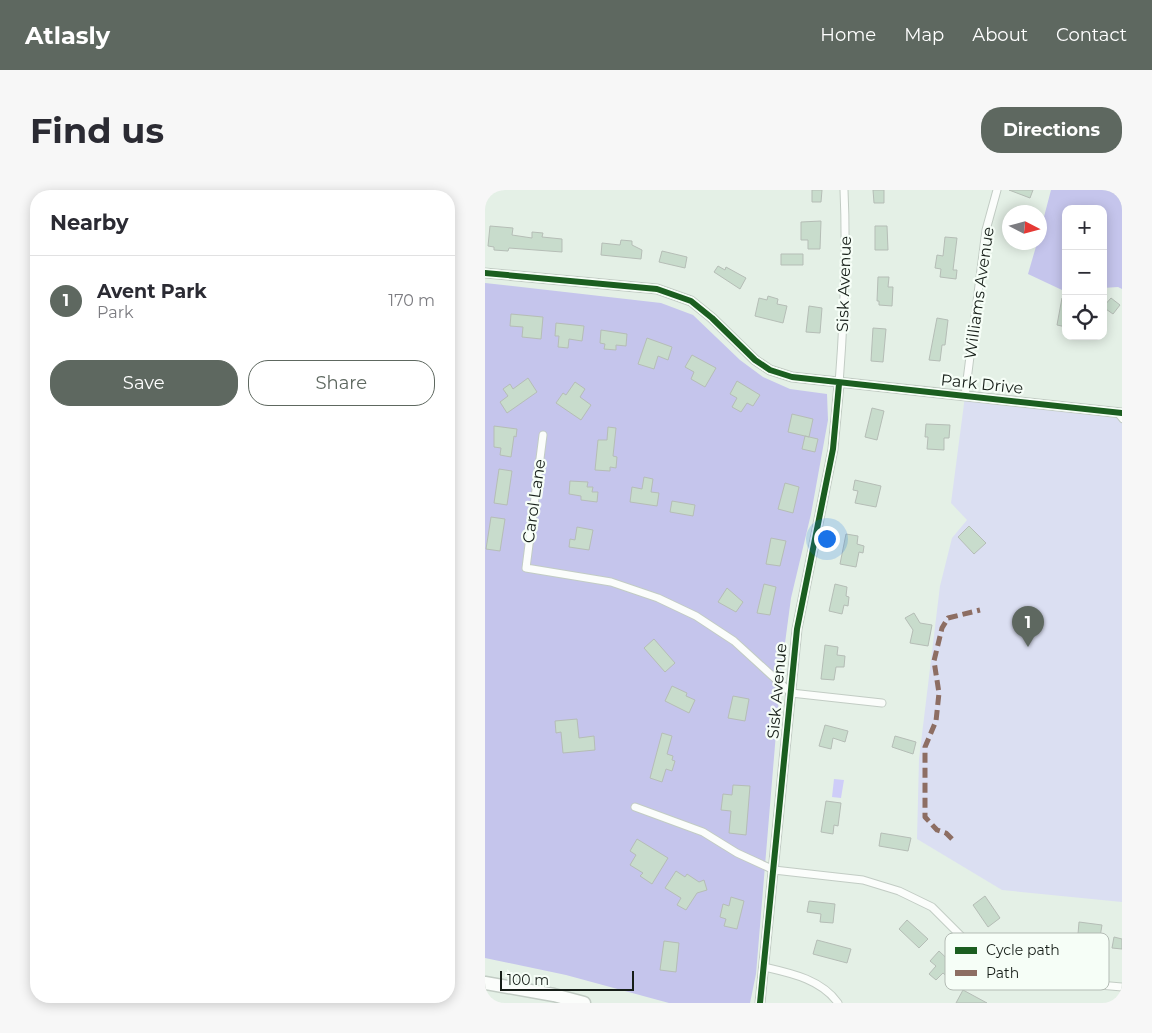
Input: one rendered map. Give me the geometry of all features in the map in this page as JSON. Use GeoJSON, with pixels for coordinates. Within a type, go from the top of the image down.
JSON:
{"type":"FeatureCollection","features":[{"type":"Feature","properties":{"kind":"highway"},"geometry":{"type":"LineString","coordinates":[[485,983],[554,995],[584,1003]]}},
{"type":"Feature","properties":{"kind":"street","name":"Sisk Avenue"},"geometry":{"type":"LineString","coordinates":[[760,1003],[797,629],[833,449],[846,299],[847,242],[844,190]]}},
{"type":"Feature","properties":{"kind":"street","name":"Williams Avenue"},"geometry":{"type":"LineString","coordinates":[[965,396],[986,230],[997,190]]}},
{"type":"Feature","properties":{"kind":"street","name":"Park Drive"},"geometry":{"type":"LineString","coordinates":[[485,273],[657,289],[696,304],[755,360],[770,370],[792,377],[839,384],[1119,413]]}},
{"type":"Feature","properties":{"kind":"street","name":"Carol Lane"},"geometry":{"type":"LineString","coordinates":[[543,435],[526,568],[611,582],[658,598],[696,616],[734,641],[791,693]]}},
{"type":"Feature","properties":{"kind":"street"},"geometry":{"type":"LineString","coordinates":[[791,693],[883,703]]}},
{"type":"Feature","properties":{"kind":"street"},"geometry":{"type":"LineString","coordinates":[[635,808],[703,832],[737,852],[774,870],[863,880],[899,891],[932,907],[958,933]]}},
{"type":"Feature","properties":{"kind":"street"},"geometry":{"type":"LineString","coordinates":[[764,967],[796,974],[817,985],[837,1003]]}},
{"type":"Feature","properties":{"kind":"street"},"geometry":{"type":"LineString","coordinates":[[1109,986],[1122,987]]}},
{"type":"Feature","properties":{"kind":"lane"},"geometry":{"type":"LineString","coordinates":[[1119,413],[1122,420]]}},
{"type":"Feature","properties":{"kind":"shaded area"},"geometry":{"type":"Polygon","coordinates":[[[1051,190],[1122,190],[1122,289],[1118,287],[1107,288],[1107,205],[1062,205],[1062,290],[1028,274],[1035,250],[1047,250],[1047,205],[1051,190]]]}},
{"type":"Feature","properties":{"kind":"shaded area"},"geometry":{"type":"Polygon","coordinates":[[[485,283],[661,303],[693,315],[740,360],[763,377],[790,389],[827,394],[828,420],[811,514],[791,598],[781,673],[756,974],[750,1003],[669,1003],[566,975],[485,958],[485,283]]]}},
{"type":"Feature","properties":{"kind":"shaded area"},"geometry":{"type":"Polygon","coordinates":[[[965,396],[1122,418],[1122,902],[1002,890],[917,839],[919,759],[940,586],[952,538],[967,520],[951,503],[965,396]]]}},
{"type":"Feature","properties":{"kind":"shaded area"},"geometry":{"type":"Polygon","coordinates":[[[834,779],[844,780],[841,798],[832,797],[834,779]]]}},
{"type":"Feature","properties":{"kind":"building"},"geometry":{"type":"Polygon","coordinates":[[[812,190],[822,190],[821,202],[812,202],[812,190]]]}},
{"type":"Feature","properties":{"kind":"building"},"geometry":{"type":"Polygon","coordinates":[[[873,190],[884,190],[884,203],[874,203],[873,190]]]}},
{"type":"Feature","properties":{"kind":"building"},"geometry":{"type":"Polygon","coordinates":[[[1009,190],[1033,190],[1030,198],[1009,190]]]}},
{"type":"Feature","properties":{"kind":"building"},"geometry":{"type":"Polygon","coordinates":[[[821,221],[820,249],[808,249],[808,240],[801,240],[801,222],[821,221]]]}},
{"type":"Feature","properties":{"kind":"building"},"geometry":{"type":"Polygon","coordinates":[[[490,226],[513,228],[512,235],[532,238],[532,232],[543,233],[542,237],[562,239],[562,252],[509,248],[508,251],[494,250],[494,247],[488,246],[490,226]]]}},
{"type":"Feature","properties":{"kind":"building"},"geometry":{"type":"Polygon","coordinates":[[[875,226],[887,226],[888,250],[875,250],[875,226]]]}},
{"type":"Feature","properties":{"kind":"building"},"geometry":{"type":"Polygon","coordinates":[[[945,237],[957,238],[953,270],[957,270],[956,279],[940,277],[941,269],[935,268],[937,255],[943,256],[945,237]]]}},
{"type":"Feature","properties":{"kind":"building"},"geometry":{"type":"Polygon","coordinates":[[[621,240],[632,241],[632,245],[642,250],[641,259],[601,255],[602,243],[620,245],[621,240]]]}},
{"type":"Feature","properties":{"kind":"building"},"geometry":{"type":"Polygon","coordinates":[[[662,251],[687,257],[685,268],[659,262],[662,251]]]}},
{"type":"Feature","properties":{"kind":"building"},"geometry":{"type":"Polygon","coordinates":[[[781,254],[803,254],[803,265],[781,265],[781,254]]]}},
{"type":"Feature","properties":{"kind":"building"},"geometry":{"type":"Polygon","coordinates":[[[718,266],[725,270],[726,267],[746,278],[740,289],[714,272],[718,266]]]}},
{"type":"Feature","properties":{"kind":"building"},"geometry":{"type":"Polygon","coordinates":[[[878,277],[889,277],[888,287],[893,287],[892,306],[879,305],[879,301],[877,301],[878,277]]]}},
{"type":"Feature","properties":{"kind":"building"},"geometry":{"type":"Polygon","coordinates":[[[768,296],[778,299],[777,304],[787,306],[783,323],[755,316],[759,298],[767,300],[768,296]]]}},
{"type":"Feature","properties":{"kind":"building"},"geometry":{"type":"Polygon","coordinates":[[[1062,298],[1062,326],[1057,325],[1062,298]]]}},
{"type":"Feature","properties":{"kind":"building"},"geometry":{"type":"Polygon","coordinates":[[[1111,298],[1120,305],[1113,314],[1107,310],[1107,302],[1111,298]]]}},
{"type":"Feature","properties":{"kind":"building"},"geometry":{"type":"Polygon","coordinates":[[[809,306],[822,308],[820,333],[806,332],[809,306]]]}},
{"type":"Feature","properties":{"kind":"building"},"geometry":{"type":"Polygon","coordinates":[[[511,314],[543,317],[541,339],[522,337],[523,327],[510,326],[511,314]]]}},
{"type":"Feature","properties":{"kind":"building"},"geometry":{"type":"Polygon","coordinates":[[[937,318],[948,320],[945,345],[942,345],[940,361],[929,360],[937,318]]]}},
{"type":"Feature","properties":{"kind":"building"},"geometry":{"type":"Polygon","coordinates":[[[556,323],[584,326],[582,341],[569,339],[568,348],[558,347],[559,336],[555,336],[556,323]]]}},
{"type":"Feature","properties":{"kind":"building"},"geometry":{"type":"Polygon","coordinates":[[[873,328],[886,329],[883,362],[871,361],[873,328]]]}},
{"type":"Feature","properties":{"kind":"building"},"geometry":{"type":"Polygon","coordinates":[[[601,330],[627,334],[626,346],[616,345],[616,350],[604,349],[605,344],[600,343],[601,330]]]}},
{"type":"Feature","properties":{"kind":"building"},"geometry":{"type":"Polygon","coordinates":[[[647,338],[672,347],[668,360],[658,356],[654,369],[638,364],[647,338]]]}},
{"type":"Feature","properties":{"kind":"building"},"geometry":{"type":"Polygon","coordinates":[[[692,355],[716,368],[705,387],[691,379],[694,372],[685,367],[692,355]]]}},
{"type":"Feature","properties":{"kind":"building"},"geometry":{"type":"Polygon","coordinates":[[[528,378],[537,392],[507,413],[500,402],[508,396],[503,389],[510,384],[513,389],[528,378]]]}},
{"type":"Feature","properties":{"kind":"building"},"geometry":{"type":"Polygon","coordinates":[[[737,381],[760,395],[753,406],[747,403],[741,412],[732,407],[737,398],[730,394],[737,381]]]}},
{"type":"Feature","properties":{"kind":"building"},"geometry":{"type":"Polygon","coordinates":[[[575,382],[585,389],[580,397],[591,405],[581,420],[556,403],[563,393],[566,395],[575,382]]]}},
{"type":"Feature","properties":{"kind":"building"},"geometry":{"type":"Polygon","coordinates":[[[872,408],[884,411],[877,440],[865,437],[872,408]]]}},
{"type":"Feature","properties":{"kind":"building"},"geometry":{"type":"Polygon","coordinates":[[[792,414],[813,419],[809,437],[788,432],[792,414]]]}},
{"type":"Feature","properties":{"kind":"building"},"geometry":{"type":"Polygon","coordinates":[[[926,424],[950,425],[949,438],[944,438],[944,450],[927,449],[928,437],[925,437],[926,424]]]}},
{"type":"Feature","properties":{"kind":"building"},"geometry":{"type":"Polygon","coordinates":[[[494,426],[517,429],[511,457],[500,455],[501,448],[494,447],[494,426]]]}},
{"type":"Feature","properties":{"kind":"building"},"geometry":{"type":"Polygon","coordinates":[[[608,427],[616,428],[613,456],[617,457],[616,468],[610,467],[610,471],[595,470],[598,440],[607,440],[608,427]]]}},
{"type":"Feature","properties":{"kind":"building"},"geometry":{"type":"Polygon","coordinates":[[[805,436],[818,439],[815,452],[802,449],[805,436]]]}},
{"type":"Feature","properties":{"kind":"building"},"geometry":{"type":"Polygon","coordinates":[[[499,469],[512,471],[507,505],[494,503],[499,469]]]}},
{"type":"Feature","properties":{"kind":"building"},"geometry":{"type":"Polygon","coordinates":[[[644,477],[653,479],[651,492],[659,493],[657,506],[630,502],[632,487],[642,489],[644,477]]]}},
{"type":"Feature","properties":{"kind":"building"},"geometry":{"type":"Polygon","coordinates":[[[855,480],[881,486],[876,507],[855,503],[858,491],[853,490],[855,480]]]}},
{"type":"Feature","properties":{"kind":"building"},"geometry":{"type":"Polygon","coordinates":[[[570,481],[588,482],[587,487],[593,487],[592,492],[598,492],[597,502],[581,500],[581,496],[569,494],[570,481]]]}},
{"type":"Feature","properties":{"kind":"building"},"geometry":{"type":"Polygon","coordinates":[[[785,483],[799,487],[793,513],[778,509],[785,483]]]}},
{"type":"Feature","properties":{"kind":"building"},"geometry":{"type":"Polygon","coordinates":[[[672,501],[695,505],[693,516],[670,512],[672,501]]]}},
{"type":"Feature","properties":{"kind":"building"},"geometry":{"type":"Polygon","coordinates":[[[491,517],[505,519],[500,551],[486,549],[491,517]]]}},
{"type":"Feature","properties":{"kind":"building"},"geometry":{"type":"Polygon","coordinates":[[[969,526],[986,543],[974,554],[958,537],[969,526]]]}},
{"type":"Feature","properties":{"kind":"building"},"geometry":{"type":"Polygon","coordinates":[[[577,527],[593,530],[589,550],[569,547],[570,539],[575,540],[577,527]]]}},
{"type":"Feature","properties":{"kind":"building"},"geometry":{"type":"Polygon","coordinates":[[[846,534],[858,536],[857,544],[864,546],[863,553],[859,552],[856,567],[840,564],[846,534]]]}},
{"type":"Feature","properties":{"kind":"building"},"geometry":{"type":"Polygon","coordinates":[[[771,538],[786,541],[780,566],[766,564],[771,538]]]}},
{"type":"Feature","properties":{"kind":"building"},"geometry":{"type":"Polygon","coordinates":[[[764,584],[776,587],[770,615],[757,613],[764,584]]]}},
{"type":"Feature","properties":{"kind":"building"},"geometry":{"type":"Polygon","coordinates":[[[835,584],[847,587],[848,606],[844,605],[842,614],[829,611],[835,584]]]}},
{"type":"Feature","properties":{"kind":"building"},"geometry":{"type":"Polygon","coordinates":[[[727,588],[743,602],[736,612],[718,602],[727,588]]]}},
{"type":"Feature","properties":{"kind":"building"},"geometry":{"type":"Polygon","coordinates":[[[914,613],[920,623],[932,625],[928,646],[910,643],[913,630],[905,618],[914,613]]]}},
{"type":"Feature","properties":{"kind":"building"},"geometry":{"type":"Polygon","coordinates":[[[654,639],[675,663],[665,672],[644,648],[654,639]]]}},
{"type":"Feature","properties":{"kind":"building"},"geometry":{"type":"Polygon","coordinates":[[[825,645],[838,647],[837,655],[845,656],[844,667],[836,667],[834,680],[821,679],[825,645]]]}},
{"type":"Feature","properties":{"kind":"building"},"geometry":{"type":"Polygon","coordinates":[[[672,686],[687,693],[686,696],[695,700],[689,713],[665,701],[672,686]]]}},
{"type":"Feature","properties":{"kind":"building"},"geometry":{"type":"Polygon","coordinates":[[[733,696],[749,699],[745,721],[728,718],[733,696]]]}},
{"type":"Feature","properties":{"kind":"building"},"geometry":{"type":"Polygon","coordinates":[[[577,719],[579,738],[594,736],[595,750],[563,753],[561,732],[556,733],[555,721],[577,719]]]}},
{"type":"Feature","properties":{"kind":"building"},"geometry":{"type":"Polygon","coordinates":[[[825,725],[848,731],[845,742],[833,738],[831,749],[819,746],[825,725]]]}},
{"type":"Feature","properties":{"kind":"building"},"geometry":{"type":"Polygon","coordinates":[[[662,733],[672,736],[667,754],[673,756],[672,760],[675,761],[672,771],[666,769],[662,782],[650,778],[662,733]]]}},
{"type":"Feature","properties":{"kind":"building"},"geometry":{"type":"Polygon","coordinates":[[[895,736],[916,742],[913,754],[892,747],[895,736]]]}},
{"type":"Feature","properties":{"kind":"building"},"geometry":{"type":"Polygon","coordinates":[[[733,785],[750,786],[746,835],[729,833],[731,811],[721,810],[723,794],[732,795],[733,785]]]}},
{"type":"Feature","properties":{"kind":"building"},"geometry":{"type":"Polygon","coordinates":[[[826,801],[841,803],[838,826],[834,825],[833,834],[821,832],[826,801]]]}},
{"type":"Feature","properties":{"kind":"building"},"geometry":{"type":"Polygon","coordinates":[[[881,833],[911,838],[908,851],[879,846],[881,833]]]}},
{"type":"Feature","properties":{"kind":"building"},"geometry":{"type":"Polygon","coordinates":[[[637,839],[668,858],[652,884],[640,876],[643,873],[630,865],[636,855],[630,851],[637,839]]]}},
{"type":"Feature","properties":{"kind":"building"},"geometry":{"type":"Polygon","coordinates":[[[676,871],[685,877],[687,874],[699,882],[704,880],[707,890],[697,893],[686,910],[677,905],[681,898],[665,888],[676,871]]]}},
{"type":"Feature","properties":{"kind":"building"},"geometry":{"type":"Polygon","coordinates":[[[985,896],[1000,918],[988,927],[973,905],[985,896]]]}},
{"type":"Feature","properties":{"kind":"building"},"geometry":{"type":"Polygon","coordinates":[[[731,897],[744,901],[737,929],[724,926],[726,919],[720,917],[723,904],[729,906],[731,897]]]}},
{"type":"Feature","properties":{"kind":"building"},"geometry":{"type":"Polygon","coordinates":[[[809,901],[835,904],[833,923],[820,922],[821,914],[807,912],[809,901]]]}},
{"type":"Feature","properties":{"kind":"building"},"geometry":{"type":"Polygon","coordinates":[[[907,920],[928,939],[919,948],[899,929],[907,920]]]}},
{"type":"Feature","properties":{"kind":"building"},"geometry":{"type":"Polygon","coordinates":[[[1079,922],[1102,925],[1101,933],[1078,933],[1079,922]]]}},
{"type":"Feature","properties":{"kind":"building"},"geometry":{"type":"Polygon","coordinates":[[[1114,937],[1122,939],[1122,949],[1112,948],[1114,937]]]}},
{"type":"Feature","properties":{"kind":"building"},"geometry":{"type":"Polygon","coordinates":[[[817,940],[851,949],[847,963],[813,954],[817,940]]]}},
{"type":"Feature","properties":{"kind":"building"},"geometry":{"type":"Polygon","coordinates":[[[664,941],[679,943],[676,972],[660,970],[664,941]]]}},
{"type":"Feature","properties":{"kind":"building"},"geometry":{"type":"Polygon","coordinates":[[[939,951],[945,957],[945,975],[943,973],[936,980],[929,974],[936,966],[930,961],[939,951]]]}},
{"type":"Feature","properties":{"kind":"building"},"geometry":{"type":"Polygon","coordinates":[[[963,990],[987,1003],[956,1003],[963,990]]]}},
{"type":"Feature","properties":{"kind":"marked path"},"geometry":{"type":"LineString","coordinates":[[952,839],[946,833],[937,830],[925,817],[925,747],[936,721],[939,693],[934,661],[942,628],[948,618],[980,610]]}},
{"type":"Feature","properties":{"kind":"cycle path"},"geometry":{"type":"LineString","coordinates":[[485,273],[657,289],[691,301],[712,318],[755,360],[770,370],[792,377],[1122,413]]}},
{"type":"Feature","properties":{"kind":"cycle path"},"geometry":{"type":"LineString","coordinates":[[760,1003],[797,629],[833,449],[839,384]]}},
{"type":"Feature","properties":{"kind":"place","name":"Avent Park"},"geometry":{"type":"Point","coordinates":[1028,647]}}]}
